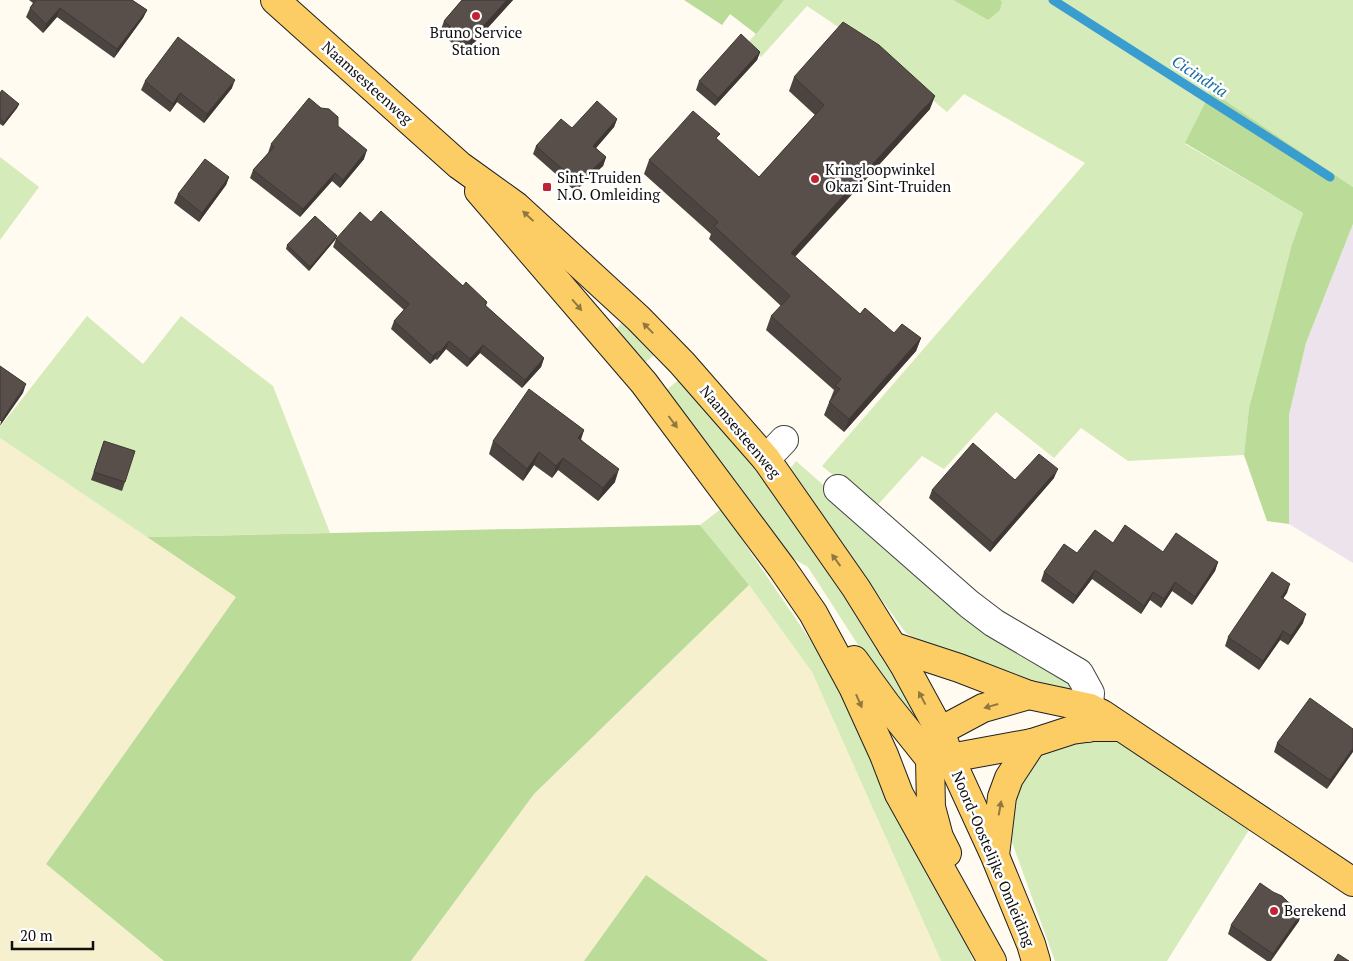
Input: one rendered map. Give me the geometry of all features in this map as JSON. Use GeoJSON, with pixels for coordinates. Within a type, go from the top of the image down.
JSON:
{"type":"FeatureCollection","features":[{"type":"Feature","properties":{"kind":"main road","name":"Naamsesteenweg"},"geometry":{"type":"LineString","coordinates":[[275,0],[458,166],[516,206],[638,318],[682,363],[775,450],[892,646],[940,731],[940,758]]}},
{"type":"Feature","properties":{"kind":"main road","name":"Naamsesteenweg"},"geometry":{"type":"LineString","coordinates":[[458,166],[644,382],[782,568],[813,613],[853,687],[884,755],[899,794],[993,961]]}},
{"type":"Feature","properties":{"kind":"main road"},"geometry":{"type":"LineString","coordinates":[[813,613],[838,636],[886,704],[940,758]]}},
{"type":"Feature","properties":{"kind":"main road"},"geometry":{"type":"LineString","coordinates":[[892,646],[959,668],[1089,718],[1120,727],[1153,747],[1353,882]]}},
{"type":"Feature","properties":{"kind":"main road"},"geometry":{"type":"LineString","coordinates":[[940,731],[983,708],[1029,695]]}},
{"type":"Feature","properties":{"kind":"main road"},"geometry":{"type":"LineString","coordinates":[[940,758],[1032,742],[1072,730],[1089,718]]}},
{"type":"Feature","properties":{"kind":"main road"},"geometry":{"type":"LineString","coordinates":[[995,856],[1002,797],[1009,778],[1032,742]]}},
{"type":"Feature","properties":{"kind":"main road"},"geometry":{"type":"LineString","coordinates":[[940,758],[931,807],[939,837],[991,942],[993,961]]}},
{"type":"Feature","properties":{"kind":"main road","name":"Noord-Oostelijke Omleiding"},"geometry":{"type":"LineString","coordinates":[[940,758],[995,856],[1031,944],[1036,961]]}},
{"type":"Feature","properties":{"kind":"street"},"geometry":{"type":"LineString","coordinates":[[838,489],[969,604],[994,623],[1079,673],[1090,693],[1089,718]]}},
{"type":"Feature","properties":{"kind":"shaded area"},"geometry":{"type":"Polygon","coordinates":[[[1353,224],[1353,563],[1289,524],[1288,482],[1289,415],[1306,343],[1353,224]]]}},
{"type":"Feature","properties":{"kind":"shaded area"},"geometry":{"type":"Polygon","coordinates":[[[0,438],[236,597],[46,864],[164,961],[0,961],[0,438]]]}},
{"type":"Feature","properties":{"kind":"shaded area"},"geometry":{"type":"Polygon","coordinates":[[[749,585],[812,672],[941,961],[768,961],[646,875],[584,961],[411,961],[534,794],[749,585]]]}},
{"type":"Feature","properties":{"kind":"green space"},"geometry":{"type":"Polygon","coordinates":[[[684,0],[784,0],[756,34],[730,14],[722,25],[684,0]]]}},
{"type":"Feature","properties":{"kind":"green space"},"geometry":{"type":"Polygon","coordinates":[[[784,0],[953,0],[988,20],[1002,1],[1000,0],[1353,0],[1353,187],[1211,91],[1185,144],[1303,213],[1292,244],[1249,408],[1244,455],[1128,461],[1081,428],[1054,458],[996,412],[944,469],[922,456],[874,509],[822,466],[1085,163],[964,94],[947,112],[874,51],[807,6],[761,57],[746,45],[784,0]]]}},
{"type":"Feature","properties":{"kind":"green space"},"geometry":{"type":"Polygon","coordinates":[[[953,0],[1002,1],[1000,10],[988,20],[953,0]]]}},
{"type":"Feature","properties":{"kind":"green space"},"geometry":{"type":"Polygon","coordinates":[[[1211,91],[1353,187],[1353,224],[1306,343],[1289,415],[1289,524],[1267,521],[1244,455],[1249,408],[1292,244],[1303,213],[1185,143],[1211,91]]]}},
{"type":"Feature","properties":{"kind":"green space"},"geometry":{"type":"Polygon","coordinates":[[[0,157],[39,187],[0,240],[0,157]]]}},
{"type":"Feature","properties":{"kind":"green space"},"geometry":{"type":"Polygon","coordinates":[[[87,316],[143,364],[181,316],[273,386],[330,533],[147,537],[0,438],[0,427],[87,316]]]}},
{"type":"Feature","properties":{"kind":"green space"},"geometry":{"type":"Polygon","coordinates":[[[623,322],[659,351],[642,365],[617,335],[617,328],[623,322]]]}},
{"type":"Feature","properties":{"kind":"green space"},"geometry":{"type":"Polygon","coordinates":[[[682,377],[757,461],[868,620],[921,724],[916,725],[862,651],[808,567],[780,551],[664,392],[682,377]]]}},
{"type":"Feature","properties":{"kind":"green space"},"geometry":{"type":"Polygon","coordinates":[[[796,461],[970,614],[1075,684],[1071,691],[1020,680],[947,657],[906,633],[788,472],[796,461]]]}},
{"type":"Feature","properties":{"kind":"green space"},"geometry":{"type":"Polygon","coordinates":[[[721,509],[834,675],[959,925],[973,961],[941,961],[812,672],[749,585],[700,525],[721,509]]]}},
{"type":"Feature","properties":{"kind":"green space"},"geometry":{"type":"Polygon","coordinates":[[[700,525],[749,585],[534,794],[411,961],[164,961],[46,864],[236,597],[147,537],[700,525]]]}},
{"type":"Feature","properties":{"kind":"green space"},"geometry":{"type":"Polygon","coordinates":[[[1100,737],[1122,743],[1249,830],[1167,961],[1055,961],[1008,831],[1012,793],[1038,757],[1056,745],[1100,737]]]}},
{"type":"Feature","properties":{"kind":"green space"},"geometry":{"type":"Polygon","coordinates":[[[646,875],[768,961],[584,961],[646,875]]]}},
{"type":"Feature","properties":{"kind":"building"},"geometry":{"type":"Polygon","coordinates":[[[36,0],[132,0],[147,10],[117,49],[60,8],[46,24],[30,8],[36,0]]]}},
{"type":"Feature","properties":{"kind":"building","name":"Bruno Service Station"},"geometry":{"type":"Polygon","coordinates":[[[462,0],[507,0],[468,43],[444,21],[462,0]]]}},
{"type":"Feature","properties":{"kind":"building"},"geometry":{"type":"Polygon","coordinates":[[[843,22],[879,45],[935,96],[791,253],[860,314],[865,308],[894,333],[902,324],[921,338],[849,419],[829,402],[840,389],[835,386],[841,379],[771,316],[790,296],[714,226],[718,222],[649,160],[693,111],[720,134],[716,138],[759,177],[824,105],[794,77],[843,22]]]}},
{"type":"Feature","properties":{"kind":"building"},"geometry":{"type":"Polygon","coordinates":[[[741,34],[760,52],[718,98],[699,81],[741,34]]]}},
{"type":"Feature","properties":{"kind":"building"},"geometry":{"type":"Polygon","coordinates":[[[178,37],[235,80],[207,114],[180,93],[173,104],[145,81],[178,37]]]}},
{"type":"Feature","properties":{"kind":"building"},"geometry":{"type":"Polygon","coordinates":[[[2,90],[19,104],[4,122],[0,119],[0,93],[2,90]]]}},
{"type":"Feature","properties":{"kind":"building"},"geometry":{"type":"Polygon","coordinates":[[[309,98],[321,108],[329,109],[338,117],[338,126],[367,150],[343,180],[335,173],[303,209],[253,170],[274,147],[271,144],[309,98]]]}},
{"type":"Feature","properties":{"kind":"building"},"geometry":{"type":"Polygon","coordinates":[[[597,101],[617,119],[593,146],[606,157],[578,183],[536,146],[561,119],[572,128],[597,101]]]}},
{"type":"Feature","properties":{"kind":"building"},"geometry":{"type":"Polygon","coordinates":[[[205,159],[229,177],[202,213],[178,194],[205,159]]]}},
{"type":"Feature","properties":{"kind":"building"},"geometry":{"type":"Polygon","coordinates":[[[381,211],[463,286],[466,282],[487,302],[485,305],[544,358],[525,380],[483,345],[470,359],[449,341],[440,352],[438,351],[433,356],[394,321],[409,304],[336,239],[360,212],[371,222],[381,211]]]}},
{"type":"Feature","properties":{"kind":"building"},"geometry":{"type":"Polygon","coordinates":[[[315,216],[337,236],[310,267],[287,245],[315,216]]]}},
{"type":"Feature","properties":{"kind":"building"},"geometry":{"type":"Polygon","coordinates":[[[0,366],[26,384],[1,421],[0,420],[0,366]]]}},
{"type":"Feature","properties":{"kind":"building"},"geometry":{"type":"Polygon","coordinates":[[[529,389],[584,430],[578,438],[619,469],[603,488],[563,458],[556,466],[539,452],[527,469],[493,441],[529,389]]]}},
{"type":"Feature","properties":{"kind":"building"},"geometry":{"type":"Polygon","coordinates":[[[104,441],[135,451],[125,482],[94,472],[104,441]]]}},
{"type":"Feature","properties":{"kind":"building"},"geometry":{"type":"Polygon","coordinates":[[[973,443],[1015,480],[1039,454],[1058,469],[993,543],[932,490],[973,443]]]}},
{"type":"Feature","properties":{"kind":"building"},"geometry":{"type":"Polygon","coordinates":[[[1125,525],[1163,552],[1176,533],[1218,562],[1195,597],[1175,582],[1164,599],[1153,592],[1144,606],[1095,570],[1076,596],[1044,572],[1064,544],[1077,553],[1095,530],[1113,543],[1125,525]]]}},
{"type":"Feature","properties":{"kind":"building"},"geometry":{"type":"Polygon","coordinates":[[[1272,572],[1290,584],[1281,597],[1306,614],[1291,636],[1283,631],[1263,661],[1228,637],[1272,572]]]}},
{"type":"Feature","properties":{"kind":"building"},"geometry":{"type":"Polygon","coordinates":[[[1310,698],[1353,729],[1353,748],[1330,780],[1277,743],[1310,698]]]}},
{"type":"Feature","properties":{"kind":"building"},"geometry":{"type":"Polygon","coordinates":[[[1260,883],[1282,896],[1302,912],[1273,954],[1231,925],[1260,883]]]}},
{"type":"Feature","properties":{"kind":"building"},"geometry":{"type":"Polygon","coordinates":[[[1338,954],[1349,961],[1334,961],[1338,954]]]}},
{"type":"Feature","properties":{"kind":"waterway","name":"Cicindria"},"geometry":{"type":"LineString","coordinates":[[1053,0],[1330,177]]}},
{"type":"Feature","properties":{"kind":"place","name":"Bruno Service Station"},"geometry":{"type":"Point","coordinates":[476,16]}},
{"type":"Feature","properties":{"kind":"place","name":"Kringloopwinkel Okazi Sint-Truiden"},"geometry":{"type":"Point","coordinates":[815,179]}},
{"type":"Feature","properties":{"kind":"place","name":"Sint-Truiden N.O. Omleiding"},"geometry":{"type":"Point","coordinates":[547,187]}},
{"type":"Feature","properties":{"kind":"place","name":"Berekend"},"geometry":{"type":"Point","coordinates":[1274,911]}}]}
